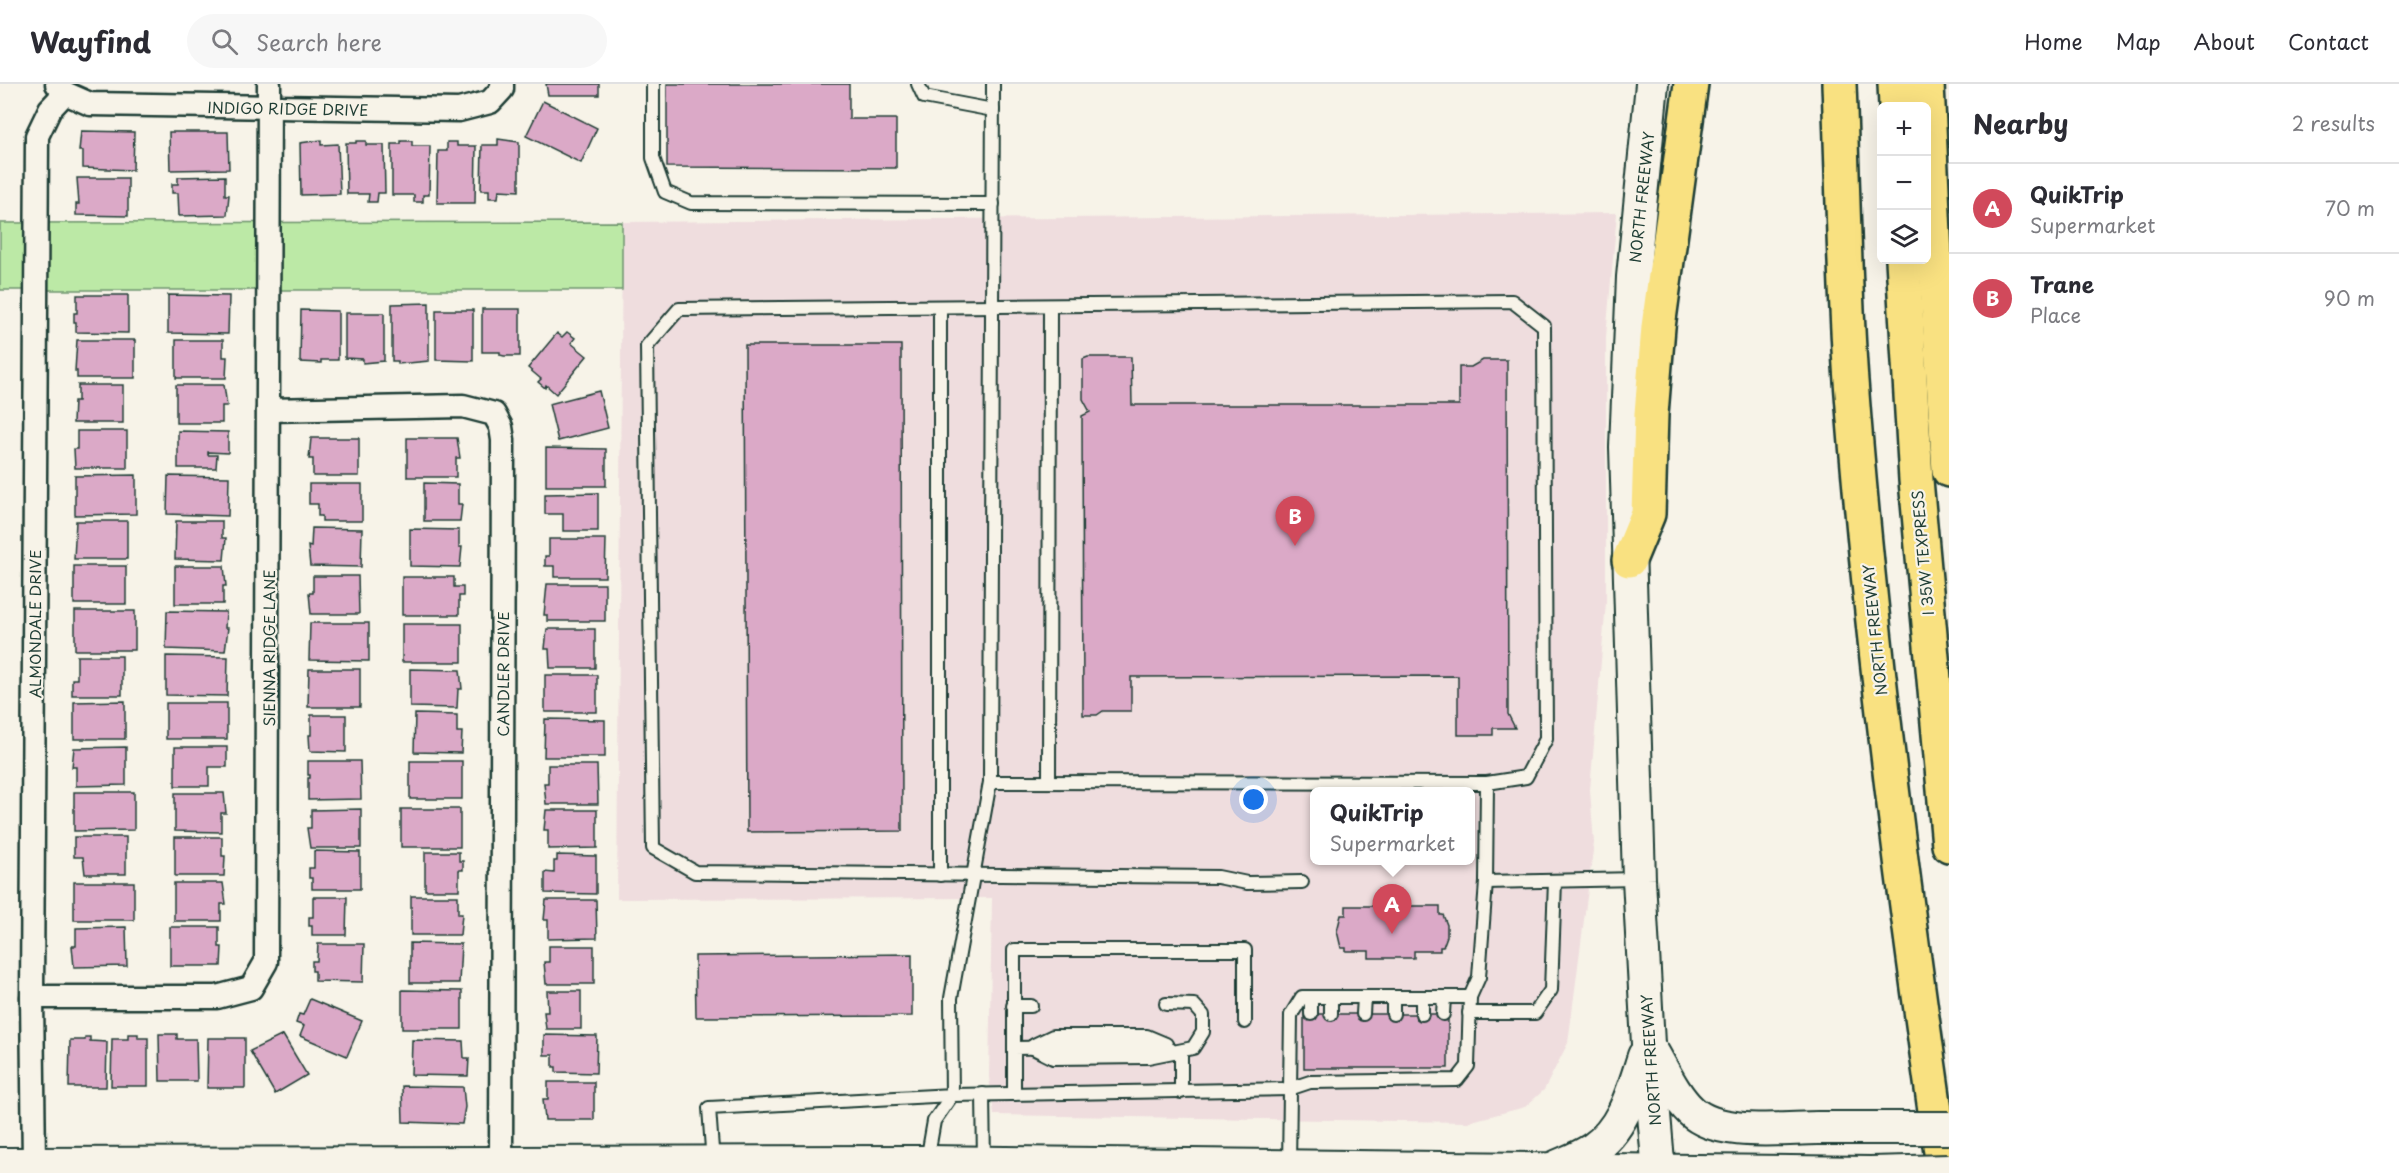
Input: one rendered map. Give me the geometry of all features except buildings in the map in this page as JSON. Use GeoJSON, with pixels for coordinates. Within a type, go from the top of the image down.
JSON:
{"type":"FeatureCollection","features":[{"type":"Feature","properties":{"kind":"highway"},"geometry":{"type":"LineString","coordinates":[[1629,560],[1648,514],[1651,414],[1658,327],[1691,84]]}},
{"type":"Feature","properties":{"kind":"highway","name":"NORTH FREEWAY"},"geometry":{"type":"LineString","coordinates":[[1839,84],[1851,379],[1870,588],[1888,766],[1944,1173]]}},
{"type":"Feature","properties":{"kind":"highway"},"geometry":{"type":"LineString","coordinates":[[1895,84],[1896,102]]}},
{"type":"Feature","properties":{"kind":"highway"},"geometry":{"type":"LineString","coordinates":[[1927,84],[1935,268],[1949,470]]}},
{"type":"Feature","properties":{"kind":"highway","name":"I 35W TEXPRESS"},"geometry":{"type":"LineString","coordinates":[[1903,264],[1916,480],[1949,845]]}},
{"type":"Feature","properties":{"kind":"main road","name":"NORTH FREEWAY"},"geometry":{"type":"LineString","coordinates":[[1652,84],[1630,329],[1626,447],[1639,879],[1648,1044],[1659,1172]]}},
{"type":"Feature","properties":{"kind":"main road"},"geometry":{"type":"LineString","coordinates":[[1648,1044],[1683,1102],[1691,1112],[1706,1122],[1735,1128],[1949,1128]]}},
{"type":"Feature","properties":{"kind":"main road"},"geometry":{"type":"LineString","coordinates":[[1549,1170],[1593,1149],[1611,1131],[1628,1107],[1648,1044]]}},
{"type":"Feature","properties":{"kind":"main road"},"geometry":{"type":"LineString","coordinates":[[0,1164],[33,1168],[713,1163],[927,1168],[1288,1167],[1870,1173],[1949,1171]]}},
{"type":"Feature","properties":{"kind":"street","name":"SIENNA RIDGE LANE"},"geometry":{"type":"LineString","coordinates":[[32,998],[217,998],[251,988],[266,962],[269,84]]}},
{"type":"Feature","properties":{"kind":"street","name":"INDIGO RIDGE DRIVE"},"geometry":{"type":"LineString","coordinates":[[61,88],[90,104],[459,110],[490,102],[502,89],[502,84]]}},
{"type":"Feature","properties":{"kind":"street","name":"ALMONDALE DRIVE"},"geometry":{"type":"LineString","coordinates":[[33,1168],[37,136],[61,88]]}},
{"type":"Feature","properties":{"kind":"street","name":"CANDLER DRIVE"},"geometry":{"type":"LineString","coordinates":[[268,410],[464,406],[494,414],[501,427],[503,440],[501,1163]]}},
{"type":"Feature","properties":{"kind":"lane"},"geometry":{"type":"LineString","coordinates":[[653,84],[653,158],[665,192],[691,203],[993,204]]}},
{"type":"Feature","properties":{"kind":"lane"},"geometry":{"type":"LineString","coordinates":[[918,84],[924,97],[993,110]]}},
{"type":"Feature","properties":{"kind":"lane"},"geometry":{"type":"LineString","coordinates":[[927,1168],[934,1121],[952,1095],[951,998],[990,782],[994,307],[993,84]]}},
{"type":"Feature","properties":{"kind":"lane"},"geometry":{"type":"LineString","coordinates":[[990,782],[1487,783],[1526,777],[1546,739],[1544,326],[1512,301],[679,309],[647,346],[653,848],[695,872],[1218,877],[1246,883],[1302,882]]}},
{"type":"Feature","properties":{"kind":"lane"},"geometry":{"type":"LineString","coordinates":[[940,307],[940,875]]}},
{"type":"Feature","properties":{"kind":"lane"},"geometry":{"type":"LineString","coordinates":[[1049,782],[1050,307]]}},
{"type":"Feature","properties":{"kind":"lane"},"geometry":{"type":"LineString","coordinates":[[713,1163],[709,1108],[952,1095],[1288,1089],[1310,1082],[1392,1081],[1421,1074],[1442,1074],[1457,1080],[1468,1066],[1470,996],[1479,978],[1486,882],[1487,783]]}},
{"type":"Feature","properties":{"kind":"lane"},"geometry":{"type":"LineString","coordinates":[[1486,882],[1639,879]]}},
{"type":"Feature","properties":{"kind":"lane"},"geometry":{"type":"LineString","coordinates":[[1469,1013],[1534,1013],[1551,990],[1555,881]]}},
{"type":"Feature","properties":{"kind":"lane"},"geometry":{"type":"LineString","coordinates":[[1014,1094],[1014,950],[1245,950],[1245,1022]]}},
{"type":"Feature","properties":{"kind":"lane"},"geometry":{"type":"LineString","coordinates":[[1288,1167],[1291,1015],[1302,996],[1470,996]]}},
{"type":"Feature","properties":{"kind":"lane"},"geometry":{"type":"LineString","coordinates":[[1311,996],[1311,1014]]}},
{"type":"Feature","properties":{"kind":"lane"},"geometry":{"type":"LineString","coordinates":[[1331,996],[1331,1014]]}},
{"type":"Feature","properties":{"kind":"lane"},"geometry":{"type":"LineString","coordinates":[[1363,1014],[1364,996]]}},
{"type":"Feature","properties":{"kind":"lane"},"geometry":{"type":"LineString","coordinates":[[1393,996],[1393,1014]]}},
{"type":"Feature","properties":{"kind":"lane"},"geometry":{"type":"LineString","coordinates":[[1422,996],[1422,1014]]}},
{"type":"Feature","properties":{"kind":"lane"},"geometry":{"type":"LineString","coordinates":[[1443,1014],[1444,996]]}},
{"type":"Feature","properties":{"kind":"lane"},"geometry":{"type":"LineString","coordinates":[[1014,1048],[1147,1046],[1181,1051],[1192,1048],[1203,1032],[1203,1015],[1194,1005],[1166,1004]]}},
{"type":"Feature","properties":{"kind":"lane"},"geometry":{"type":"LineString","coordinates":[[1013,1006],[1031,1006]]}},
{"type":"Feature","properties":{"kind":"lane"},"geometry":{"type":"LineString","coordinates":[[1181,1051],[1181,1092]]}},
{"type":"Feature","properties":{"kind":"lane"},"geometry":{"type":"LineString","coordinates":[[1310,1068],[1310,1082]]}},
{"type":"Feature","properties":{"kind":"lane"},"geometry":{"type":"LineString","coordinates":[[1329,1082],[1330,1068]]}},
{"type":"Feature","properties":{"kind":"lane"},"geometry":{"type":"LineString","coordinates":[[1362,1081],[1363,1068]]}},
{"type":"Feature","properties":{"kind":"lane"},"geometry":{"type":"LineString","coordinates":[[1392,1068],[1392,1081]]}},
{"type":"Feature","properties":{"kind":"lane"},"geometry":{"type":"LineString","coordinates":[[983,1094],[983,1168]]}},
{"type":"Feature","properties":{"kind":"shaded area"},"geometry":{"type":"Polygon","coordinates":[[[1617,213],[1606,337],[1606,603],[1590,790],[1594,843],[1568,1043],[1544,1090],[1525,1107],[1468,1122],[994,1115],[989,1077],[992,898],[617,899],[622,222],[1617,213]]]}},
{"type":"Feature","properties":{"kind":"green space"},"geometry":{"type":"Polygon","coordinates":[[[622,222],[622,290],[0,290],[0,223],[622,222]]]}},
{"type":"Feature","properties":{"kind":"place","name":"Trane"},"geometry":{"type":"Point","coordinates":[1295,546]}},
{"type":"Feature","properties":{"kind":"place","name":"QuikTrip"},"geometry":{"type":"Point","coordinates":[1392,934]}}]}
